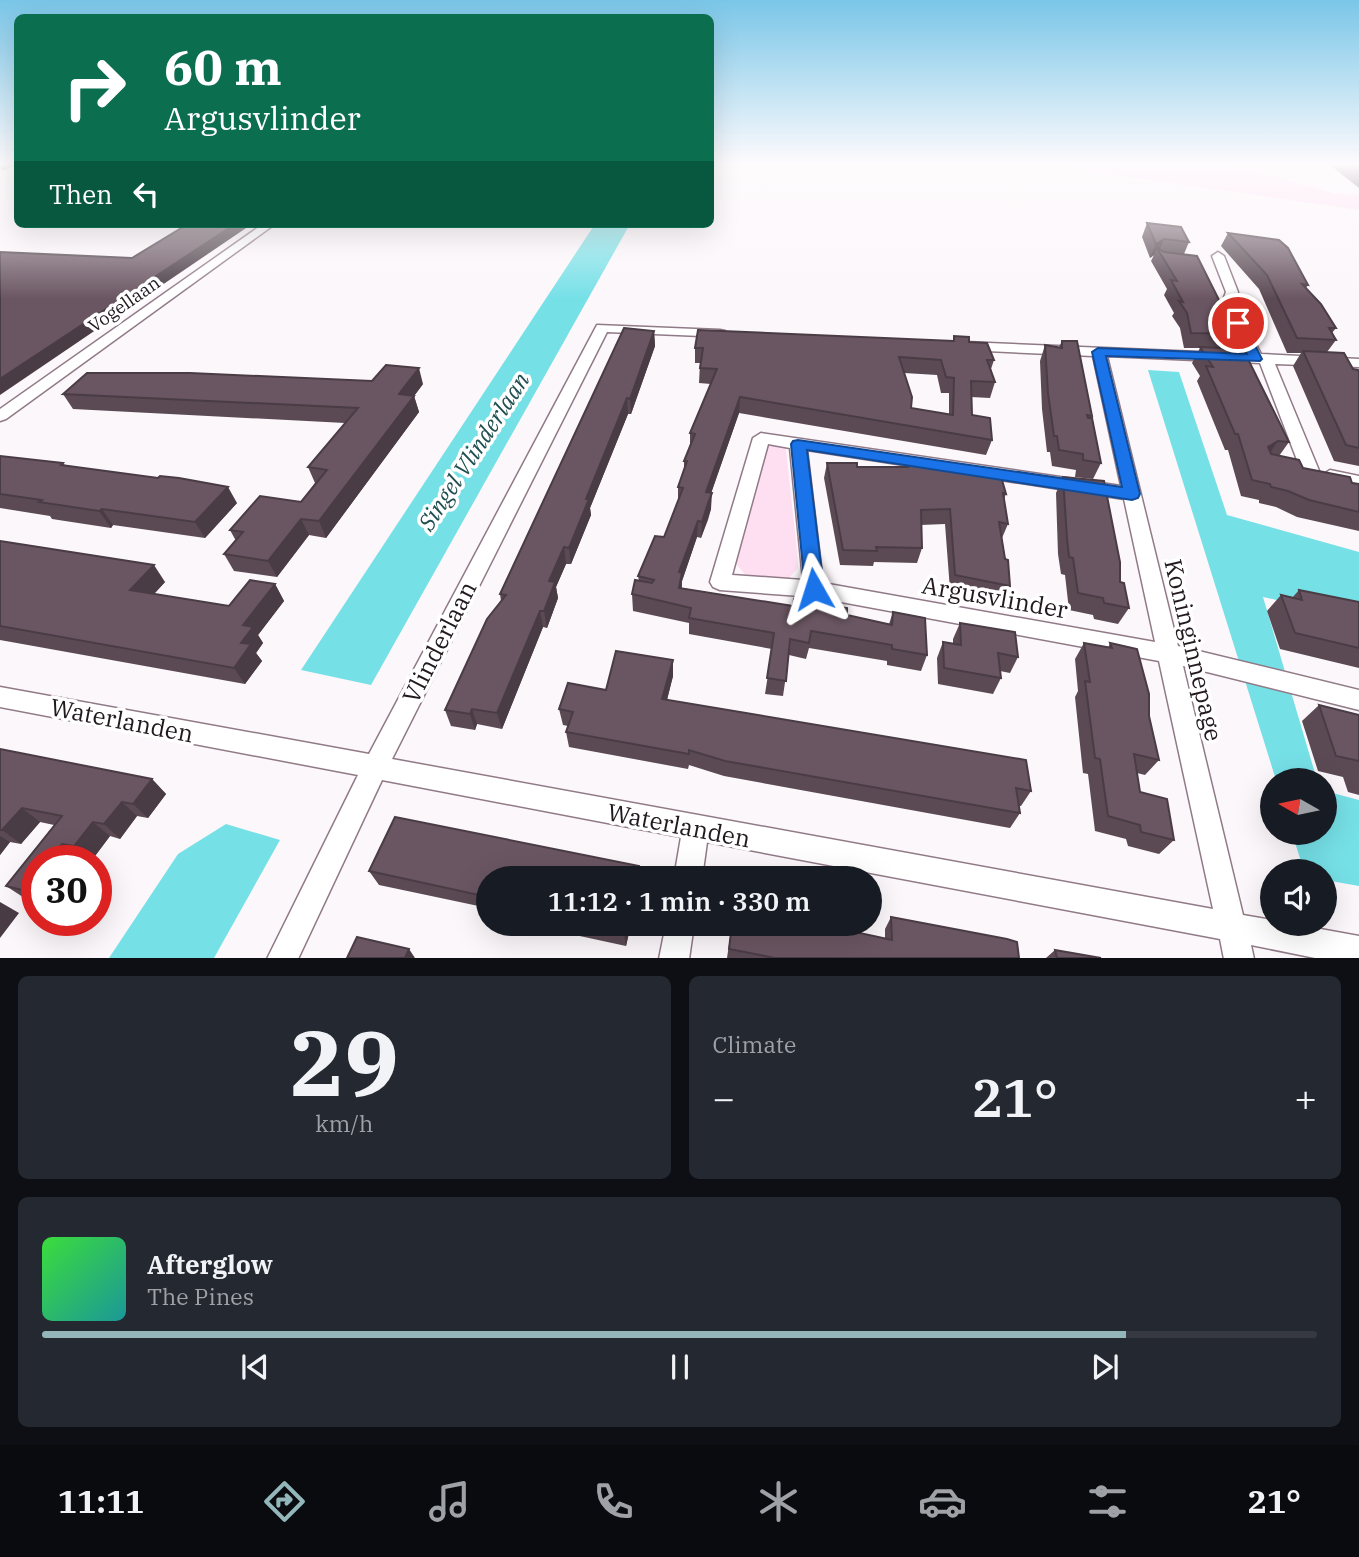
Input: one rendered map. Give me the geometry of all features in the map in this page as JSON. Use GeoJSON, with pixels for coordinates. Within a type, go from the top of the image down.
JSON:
{"type":"FeatureCollection","features":[{"type":"Feature","properties":{"kind":"street","name":"Vogellaan"},"geometry":{"type":"LineString","coordinates":[[0,416],[264,228]]}},
{"type":"Feature","properties":{"kind":"street"},"geometry":{"type":"LineString","coordinates":[[1217,263],[1232,292],[1228,304],[1261,359],[1311,473]]}},
{"type":"Feature","properties":{"kind":"street","name":"Vlinderlaan"},"geometry":{"type":"LineString","coordinates":[[282,958],[375,768],[602,328],[740,335]]}},
{"type":"Feature","properties":{"kind":"street"},"geometry":{"type":"LineString","coordinates":[[947,345],[1359,363]]}},
{"type":"Feature","properties":{"kind":"street","name":"Koninginnepage"},"geometry":{"type":"LineString","coordinates":[[1098,352],[1239,958]]}},
{"type":"Feature","properties":{"kind":"street","name":"Argusvlinder"},"geometry":{"type":"LineString","coordinates":[[1132,494],[761,438],[720,582],[814,589],[1167,653],[1359,701]]}},
{"type":"Feature","properties":{"kind":"street"},"geometry":{"type":"LineString","coordinates":[[798,444],[814,589]]}},
{"type":"Feature","properties":{"kind":"street"},"geometry":{"type":"LineString","coordinates":[[1290,469],[1359,482]]}},
{"type":"Feature","properties":{"kind":"street","name":"Waterlanden"},"geometry":{"type":"LineString","coordinates":[[0,696],[1359,951]]}},
{"type":"Feature","properties":{"kind":"street"},"geometry":{"type":"LineString","coordinates":[[690,866],[696,828]]}},
{"type":"Feature","properties":{"kind":"street"},"geometry":{"type":"LineString","coordinates":[[674,958],[678,936]]}},
{"type":"Feature","properties":{"kind":"shaded area"},"geometry":{"type":"Polygon","coordinates":[[[769,444],[785,447],[786,450],[798,560],[798,568],[787,580],[749,579],[737,565],[736,557],[769,444]]]}},
{"type":"Feature","properties":{"kind":"water","name":"Singel Vlinderlaan"},"geometry":{"type":"Polygon","coordinates":[[[592,228],[628,228],[371,685],[301,670],[592,228]]]}},
{"type":"Feature","properties":{"kind":"water"},"geometry":{"type":"Polygon","coordinates":[[[1148,370],[1179,372],[1227,515],[1359,552],[1359,618],[1263,597],[1313,768],[1272,768],[1148,370]]]}},
{"type":"Feature","properties":{"kind":"water"},"geometry":{"type":"Polygon","coordinates":[[[1337,794],[1359,800],[1359,886],[1337,882],[1337,859],[1300,859],[1296,845],[1337,845],[1337,794]]]}},
{"type":"Feature","properties":{"kind":"water"},"geometry":{"type":"Polygon","coordinates":[[[226,824],[280,840],[214,958],[109,958],[178,854],[226,824]]]}},
{"type":"Feature","properties":{"kind":"building"},"geometry":{"type":"Polygon","coordinates":[[[1147,223],[1181,227],[1189,242],[1164,239],[1156,244],[1147,223]]]}},
{"type":"Feature","properties":{"kind":"building"},"geometry":{"type":"Polygon","coordinates":[[[181,228],[229,228],[0,379],[0,252],[132,258],[181,228]]]}},
{"type":"Feature","properties":{"kind":"building"},"geometry":{"type":"Polygon","coordinates":[[[1228,233],[1279,240],[1288,248],[1308,285],[1302,284],[1321,304],[1336,328],[1329,328],[1336,340],[1297,338],[1267,275],[1228,233]]]}},
{"type":"Feature","properties":{"kind":"building"},"geometry":{"type":"Polygon","coordinates":[[[1157,248],[1164,252],[1197,256],[1236,334],[1191,333],[1187,313],[1179,301],[1183,302],[1171,280],[1177,281],[1157,248]]]}},
{"type":"Feature","properties":{"kind":"building"},"geometry":{"type":"Polygon","coordinates":[[[624,328],[654,331],[630,399],[627,398],[569,548],[564,547],[549,581],[555,582],[544,611],[540,611],[497,713],[472,709],[470,714],[445,710],[487,619],[506,595],[500,594],[624,328]]]}},
{"type":"Feature","properties":{"kind":"building"},"geometry":{"type":"Polygon","coordinates":[[[698,330],[954,341],[954,336],[969,337],[969,342],[987,343],[994,360],[987,360],[995,382],[971,381],[972,415],[990,418],[992,440],[740,397],[706,492],[712,493],[702,522],[698,521],[679,572],[682,573],[679,588],[793,606],[794,599],[799,600],[799,597],[826,601],[826,605],[847,608],[847,615],[892,625],[893,612],[925,618],[927,655],[892,649],[892,645],[811,631],[809,643],[790,639],[786,681],[767,678],[774,633],[689,618],[691,608],[632,594],[635,580],[652,583],[654,580],[638,576],[655,536],[664,537],[683,488],[678,487],[687,461],[684,461],[695,434],[690,433],[717,369],[700,368],[703,348],[695,348],[698,330]],[[899,357],[912,397],[911,408],[953,415],[954,378],[946,377],[941,360],[899,357]]]}},
{"type":"Feature","properties":{"kind":"building"},"geometry":{"type":"Polygon","coordinates":[[[1062,341],[1077,341],[1092,416],[1087,415],[1092,418],[1101,463],[1083,460],[1083,454],[1059,450],[1057,436],[1054,436],[1045,345],[1062,348],[1062,341]]]}},
{"type":"Feature","properties":{"kind":"building"},"geometry":{"type":"Polygon","coordinates":[[[1200,347],[1243,349],[1289,442],[1278,441],[1268,447],[1271,454],[1299,460],[1303,468],[1350,477],[1352,483],[1359,484],[1359,512],[1309,500],[1271,487],[1270,484],[1252,480],[1238,434],[1235,434],[1206,366],[1213,367],[1200,347]]]}},
{"type":"Feature","properties":{"kind":"building"},"geometry":{"type":"Polygon","coordinates":[[[1303,351],[1344,353],[1353,369],[1358,370],[1359,448],[1346,445],[1303,351]]]}},
{"type":"Feature","properties":{"kind":"building"},"geometry":{"type":"Polygon","coordinates":[[[386,365],[419,368],[399,394],[414,396],[319,521],[301,519],[268,561],[224,554],[243,532],[230,530],[260,496],[301,502],[327,470],[308,467],[358,408],[63,394],[87,373],[190,373],[372,381],[386,365]]]}},
{"type":"Feature","properties":{"kind":"building"},"geometry":{"type":"Polygon","coordinates":[[[0,456],[158,478],[179,478],[228,487],[195,522],[102,509],[99,511],[0,494],[0,456]]]}},
{"type":"Feature","properties":{"kind":"building"},"geometry":{"type":"Polygon","coordinates":[[[827,463],[857,463],[857,467],[908,467],[907,465],[1000,473],[1006,494],[1003,493],[1008,524],[999,522],[1005,559],[1008,560],[1010,586],[955,575],[950,509],[921,510],[922,548],[876,547],[877,551],[843,550],[827,463]]]}},
{"type":"Feature","properties":{"kind":"building"},"geometry":{"type":"Polygon","coordinates":[[[1063,477],[1104,481],[1120,562],[1120,582],[1124,583],[1129,608],[1104,603],[1103,598],[1078,593],[1073,558],[1069,557],[1063,477]]]}},
{"type":"Feature","properties":{"kind":"building"},"geometry":{"type":"Polygon","coordinates":[[[0,541],[154,565],[130,590],[229,606],[250,580],[275,584],[243,625],[253,627],[241,643],[251,644],[234,668],[0,626],[0,541]]]}},
{"type":"Feature","properties":{"kind":"building"},"geometry":{"type":"Polygon","coordinates":[[[1299,590],[1359,602],[1359,648],[1295,633],[1281,595],[1302,600],[1299,590]]]}},
{"type":"Feature","properties":{"kind":"building"},"geometry":{"type":"Polygon","coordinates":[[[960,623],[1015,632],[1018,657],[998,653],[1001,678],[944,668],[943,642],[961,645],[960,623]]]}},
{"type":"Feature","properties":{"kind":"building"},"geometry":{"type":"Polygon","coordinates":[[[1084,643],[1112,648],[1110,643],[1137,649],[1149,694],[1149,716],[1159,760],[1134,754],[1140,792],[1167,799],[1174,840],[1141,832],[1140,825],[1108,816],[1100,759],[1095,758],[1085,681],[1090,682],[1084,643]]]}},
{"type":"Feature","properties":{"kind":"building"},"geometry":{"type":"Polygon","coordinates":[[[616,651],[673,660],[662,699],[1026,760],[1031,791],[1016,788],[1020,813],[725,761],[689,750],[689,754],[566,732],[573,712],[559,709],[568,683],[606,690],[616,651]]]}},
{"type":"Feature","properties":{"kind":"building"},"geometry":{"type":"Polygon","coordinates":[[[1319,705],[1359,715],[1359,761],[1336,756],[1319,705]]]}},
{"type":"Feature","properties":{"kind":"building"},"geometry":{"type":"Polygon","coordinates":[[[0,749],[152,779],[133,804],[122,802],[104,824],[93,822],[75,845],[39,845],[62,816],[22,808],[0,830],[0,749]]]}},
{"type":"Feature","properties":{"kind":"building"},"geometry":{"type":"Polygon","coordinates":[[[395,817],[639,866],[476,866],[476,894],[369,871],[395,817]]]}},
{"type":"Feature","properties":{"kind":"building"},"geometry":{"type":"Polygon","coordinates":[[[21,867],[21,890],[6,886],[21,867]]]}},
{"type":"Feature","properties":{"kind":"building"},"geometry":{"type":"Polygon","coordinates":[[[891,917],[1017,942],[1019,958],[775,958],[729,949],[731,936],[874,936],[892,940],[891,917]]]}},
{"type":"Feature","properties":{"kind":"building"},"geometry":{"type":"Polygon","coordinates":[[[357,937],[409,949],[405,958],[347,958],[357,937]]]}},
{"type":"Feature","properties":{"kind":"building"},"geometry":{"type":"Polygon","coordinates":[[[1055,950],[1101,958],[1057,958],[1055,950]]]}},
{"type":"Feature","properties":{"kind":"route"},"geometry":{"type":"LineString","coordinates":[[814,589],[798,444],[1132,494],[1098,352],[1256,359],[1238,323]]}}]}
